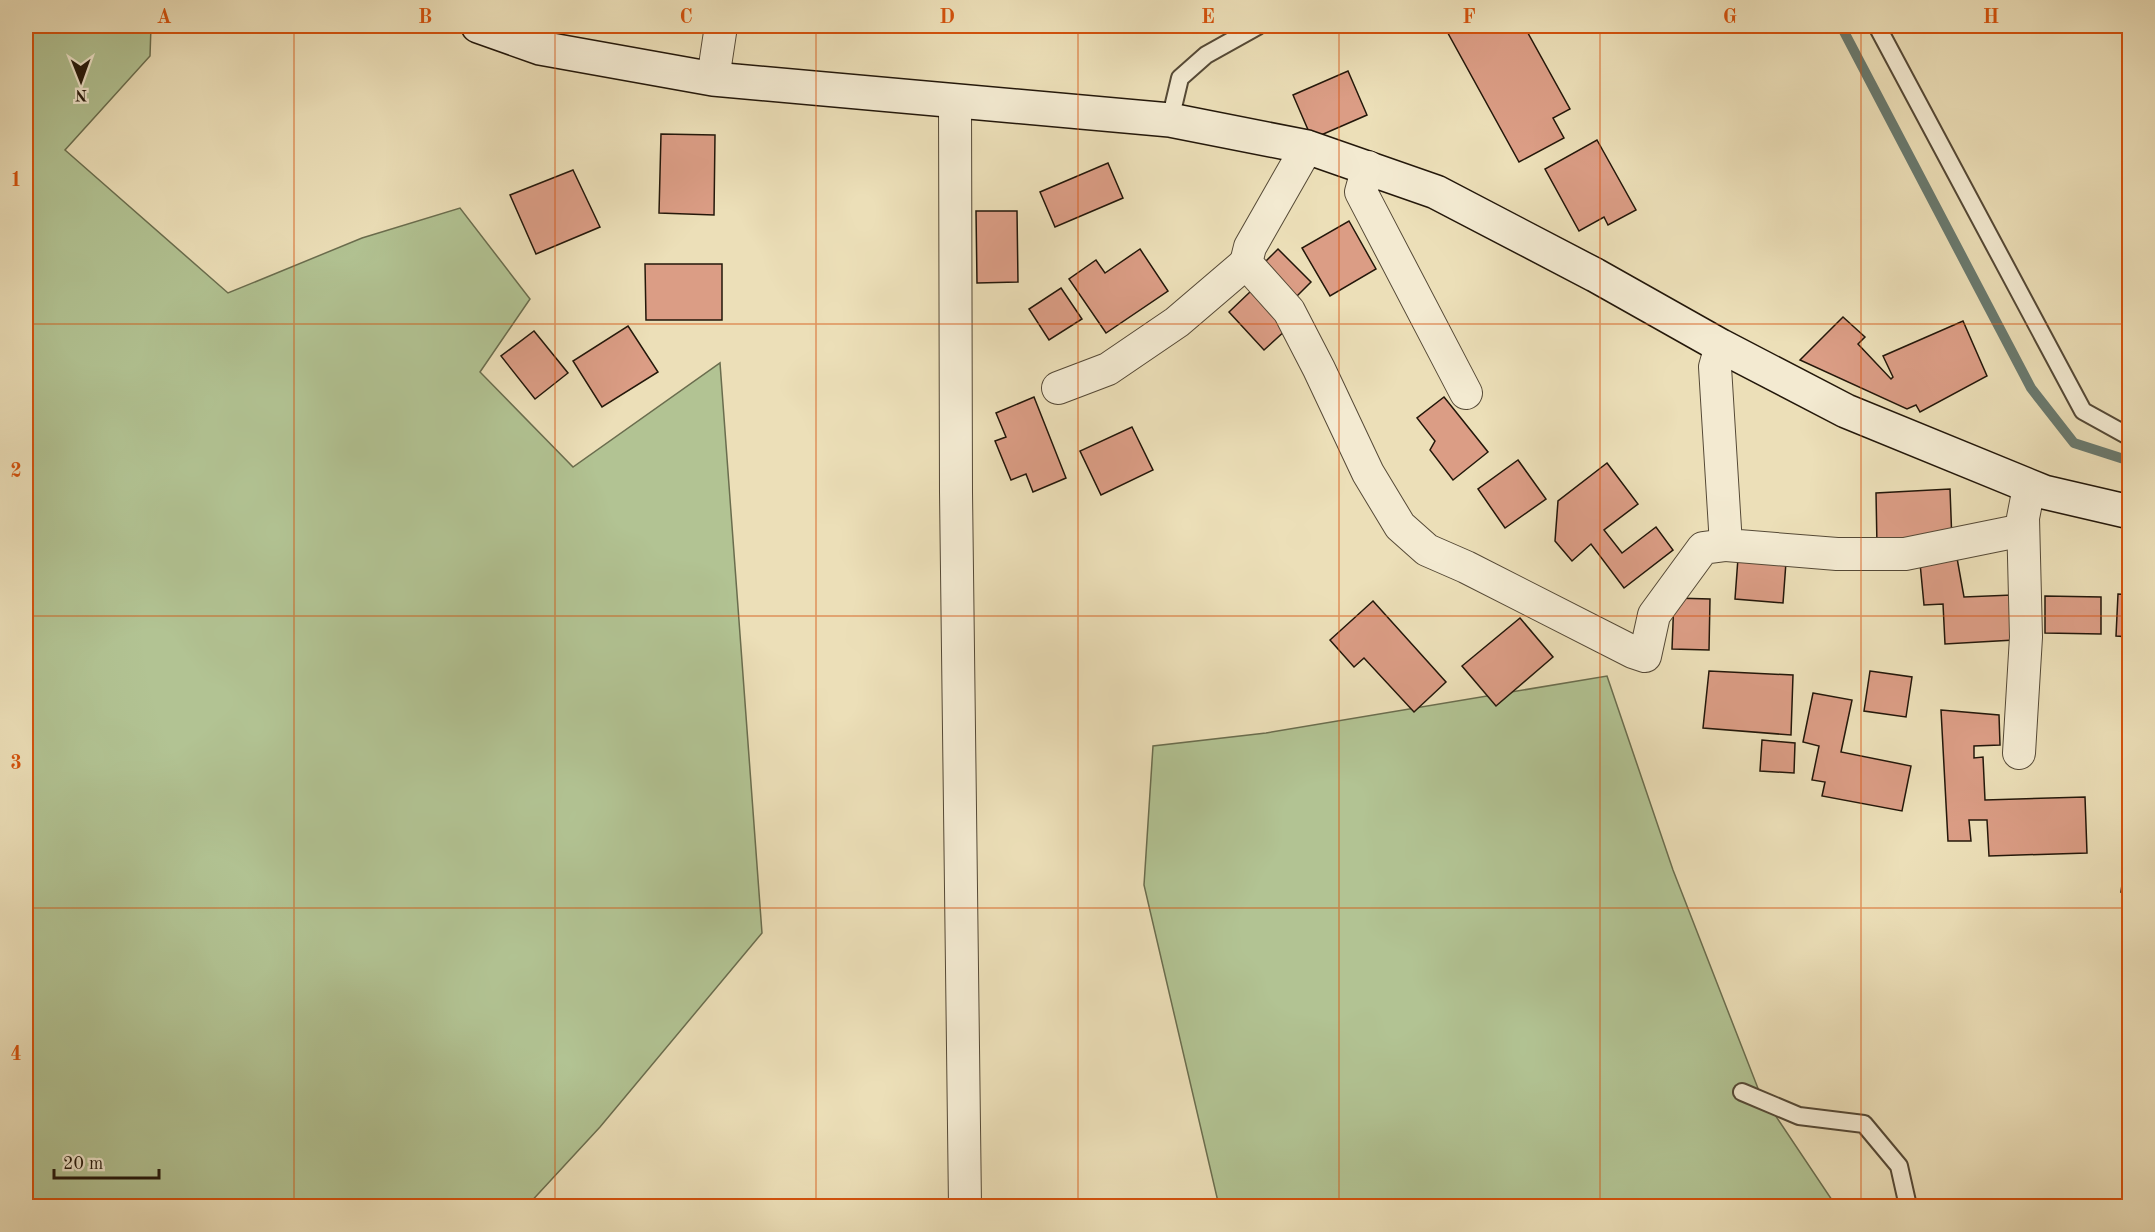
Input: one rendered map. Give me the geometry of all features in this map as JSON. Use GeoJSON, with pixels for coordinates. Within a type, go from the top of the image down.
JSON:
{"type":"FeatureCollection","features":[{"type":"Feature","properties":{"kind":"street"},"geometry":{"type":"LineString","coordinates":[[478,26],[540,48],[713,79],[1170,120],[1307,147],[1368,166],[1436,192],[1846,411],[2044,492],[2130,512]]}},
{"type":"Feature","properties":{"kind":"street"},"geometry":{"type":"LineString","coordinates":[[713,79],[721,26]]}},
{"type":"Feature","properties":{"kind":"street"},"geometry":{"type":"LineString","coordinates":[[956,102],[956,492],[965,1206]]}},
{"type":"Feature","properties":{"kind":"street"},"geometry":{"type":"LineString","coordinates":[[1058,388],[1108,369],[1178,322],[1246,263],[1250,247],[1307,147]]}},
{"type":"Feature","properties":{"kind":"street"},"geometry":{"type":"LineString","coordinates":[[1368,166],[1361,192],[1466,393]]}},
{"type":"Feature","properties":{"kind":"street"},"geometry":{"type":"LineString","coordinates":[[1246,263],[1289,311],[1368,473],[1400,526],[1427,550],[1466,567],[1633,652],[1645,656],[1654,615],[1703,548],[1726,545],[1837,554],[1905,554],[2023,531]]}},
{"type":"Feature","properties":{"kind":"street"},"geometry":{"type":"LineString","coordinates":[[1721,346],[1714,367],[1726,545]]}},
{"type":"Feature","properties":{"kind":"street"},"geometry":{"type":"LineString","coordinates":[[2019,753],[2026,637],[2023,518],[2029,486]]}},
{"type":"Feature","properties":{"kind":"lane"},"geometry":{"type":"LineString","coordinates":[[1170,120],[1180,78],[1206,55],[1258,26]]}},
{"type":"Feature","properties":{"kind":"lane"},"geometry":{"type":"LineString","coordinates":[[1877,26],[2083,411],[2130,437]]}},
{"type":"Feature","properties":{"kind":"lane"},"geometry":{"type":"LineString","coordinates":[[1742,1092],[1799,1116],[1864,1124],[1899,1166],[1908,1206]]}},
{"type":"Feature","properties":{"kind":"green space"},"geometry":{"type":"Polygon","coordinates":[[[26,26],[151,26],[150,56],[65,150],[228,293],[362,238],[460,208],[530,299],[480,372],[573,467],[720,363],[762,933],[600,1127],[527,1206],[26,1206],[26,365],[32,363],[26,339],[26,26]]]}},
{"type":"Feature","properties":{"kind":"green space"},"geometry":{"type":"Polygon","coordinates":[[[1607,676],[1673,870],[1759,1091],[1836,1206],[1219,1206],[1144,885],[1153,746],[1266,733],[1607,676]]]}},
{"type":"Feature","properties":{"kind":"building"},"geometry":{"type":"Polygon","coordinates":[[[1444,26],[1524,26],[1570,109],[1553,118],[1564,138],[1519,162],[1444,26]]]}},
{"type":"Feature","properties":{"kind":"building"},"geometry":{"type":"Polygon","coordinates":[[[1348,71],[1367,115],[1312,139],[1293,95],[1348,71]]]}},
{"type":"Feature","properties":{"kind":"building"},"geometry":{"type":"Polygon","coordinates":[[[661,134],[715,135],[714,215],[659,213],[661,134]]]}},
{"type":"Feature","properties":{"kind":"building"},"geometry":{"type":"Polygon","coordinates":[[[1597,140],[1636,210],[1608,225],[1604,217],[1579,231],[1545,169],[1597,140]]]}},
{"type":"Feature","properties":{"kind":"building"},"geometry":{"type":"Polygon","coordinates":[[[1108,163],[1123,198],[1055,227],[1040,192],[1108,163]]]}},
{"type":"Feature","properties":{"kind":"building"},"geometry":{"type":"Polygon","coordinates":[[[573,170],[600,227],[536,254],[510,195],[573,170]]]}},
{"type":"Feature","properties":{"kind":"building"},"geometry":{"type":"Polygon","coordinates":[[[976,211],[1017,211],[1018,282],[977,283],[976,211]]]}},
{"type":"Feature","properties":{"kind":"building"},"geometry":{"type":"Polygon","coordinates":[[[1349,221],[1376,269],[1330,296],[1302,248],[1349,221]]]}},
{"type":"Feature","properties":{"kind":"building"},"geometry":{"type":"Polygon","coordinates":[[[1140,249],[1168,291],[1106,333],[1069,279],[1096,260],[1105,273],[1140,249]]]}},
{"type":"Feature","properties":{"kind":"building"},"geometry":{"type":"Polygon","coordinates":[[[1278,249],[1311,282],[1295,298],[1262,265],[1278,249]]]}},
{"type":"Feature","properties":{"kind":"building"},"geometry":{"type":"Polygon","coordinates":[[[645,264],[722,264],[722,320],[646,320],[645,264]]]}},
{"type":"Feature","properties":{"kind":"building"},"geometry":{"type":"Polygon","coordinates":[[[1061,288],[1082,319],[1049,340],[1029,309],[1061,288]]]}},
{"type":"Feature","properties":{"kind":"building"},"geometry":{"type":"Polygon","coordinates":[[[1251,291],[1287,329],[1264,350],[1229,312],[1251,291]]]}},
{"type":"Feature","properties":{"kind":"building"},"geometry":{"type":"Polygon","coordinates":[[[1843,317],[1865,337],[1858,344],[1891,379],[1893,377],[1883,356],[1963,321],[1987,376],[1920,412],[1916,405],[1907,409],[1800,360],[1843,317]]]}},
{"type":"Feature","properties":{"kind":"building"},"geometry":{"type":"Polygon","coordinates":[[[628,326],[658,372],[602,407],[573,361],[628,326]]]}},
{"type":"Feature","properties":{"kind":"building"},"geometry":{"type":"Polygon","coordinates":[[[534,331],[568,373],[535,399],[501,356],[534,331]]]}},
{"type":"Feature","properties":{"kind":"building"},"geometry":{"type":"Polygon","coordinates":[[[1034,397],[1066,478],[1033,492],[1026,474],[1011,480],[995,441],[1006,437],[996,413],[1034,397]]]}},
{"type":"Feature","properties":{"kind":"building"},"geometry":{"type":"Polygon","coordinates":[[[1444,397],[1488,452],[1453,480],[1430,450],[1435,441],[1417,418],[1444,397]]]}},
{"type":"Feature","properties":{"kind":"building"},"geometry":{"type":"Polygon","coordinates":[[[1132,427],[1153,470],[1101,495],[1080,451],[1132,427]]]}},
{"type":"Feature","properties":{"kind":"building"},"geometry":{"type":"Polygon","coordinates":[[[1518,460],[1546,499],[1505,528],[1478,489],[1518,460]]]}},
{"type":"Feature","properties":{"kind":"building"},"geometry":{"type":"Polygon","coordinates":[[[1607,463],[1638,504],[1604,530],[1622,553],[1656,527],[1673,550],[1624,588],[1591,544],[1572,561],[1555,541],[1558,501],[1607,463]]]}},
{"type":"Feature","properties":{"kind":"building"},"geometry":{"type":"Polygon","coordinates":[[[1950,489],[1952,542],[1877,546],[1876,493],[1950,489]]]}},
{"type":"Feature","properties":{"kind":"building"},"geometry":{"type":"Polygon","coordinates":[[[1738,558],[1786,562],[1783,603],[1735,599],[1738,558]]]}},
{"type":"Feature","properties":{"kind":"building"},"geometry":{"type":"Polygon","coordinates":[[[1957,558],[1964,597],[2012,595],[2014,640],[1945,644],[1943,604],[1924,605],[1920,563],[1957,558]]]}},
{"type":"Feature","properties":{"kind":"building"},"geometry":{"type":"Polygon","coordinates":[[[2118,594],[2130,595],[2130,637],[2116,636],[2118,594]]]}},
{"type":"Feature","properties":{"kind":"building"},"geometry":{"type":"Polygon","coordinates":[[[2045,596],[2101,597],[2101,634],[2045,633],[2045,596]]]}},
{"type":"Feature","properties":{"kind":"building"},"geometry":{"type":"Polygon","coordinates":[[[1674,598],[1710,599],[1709,650],[1672,649],[1674,598]]]}},
{"type":"Feature","properties":{"kind":"building"},"geometry":{"type":"Polygon","coordinates":[[[1373,601],[1446,682],[1414,712],[1364,658],[1354,667],[1330,640],[1373,601]]]}},
{"type":"Feature","properties":{"kind":"building"},"geometry":{"type":"Polygon","coordinates":[[[1520,618],[1553,657],[1496,706],[1462,666],[1520,618]]]}},
{"type":"Feature","properties":{"kind":"building"},"geometry":{"type":"Polygon","coordinates":[[[1709,671],[1793,675],[1791,735],[1703,728],[1709,671]]]}},
{"type":"Feature","properties":{"kind":"building"},"geometry":{"type":"Polygon","coordinates":[[[1870,671],[1912,677],[1906,717],[1864,711],[1870,671]]]}},
{"type":"Feature","properties":{"kind":"building"},"geometry":{"type":"Polygon","coordinates":[[[1813,693],[1852,700],[1841,752],[1911,766],[1902,811],[1822,796],[1825,782],[1812,780],[1819,746],[1803,742],[1813,693]]]}},
{"type":"Feature","properties":{"kind":"building"},"geometry":{"type":"Polygon","coordinates":[[[1941,710],[1999,715],[2000,745],[1974,746],[1974,758],[1983,757],[1985,800],[2085,797],[2087,853],[1989,856],[1987,820],[1969,820],[1971,841],[1948,841],[1941,710]]]}},
{"type":"Feature","properties":{"kind":"building"},"geometry":{"type":"Polygon","coordinates":[[[1762,740],[1795,743],[1794,773],[1760,771],[1762,740]]]}},
{"type":"Feature","properties":{"kind":"building"},"geometry":{"type":"Polygon","coordinates":[[[2130,799],[2130,817],[2125,816],[2130,799]]]}},
{"type":"Feature","properties":{"kind":"building"},"geometry":{"type":"Polygon","coordinates":[[[2127,848],[2130,848],[2130,893],[2121,892],[2127,848]]]}},
{"type":"Feature","properties":{"kind":"waterway"},"geometry":{"type":"LineString","coordinates":[[1841,26],[2031,388],[2074,443],[2130,461]]}}]}
